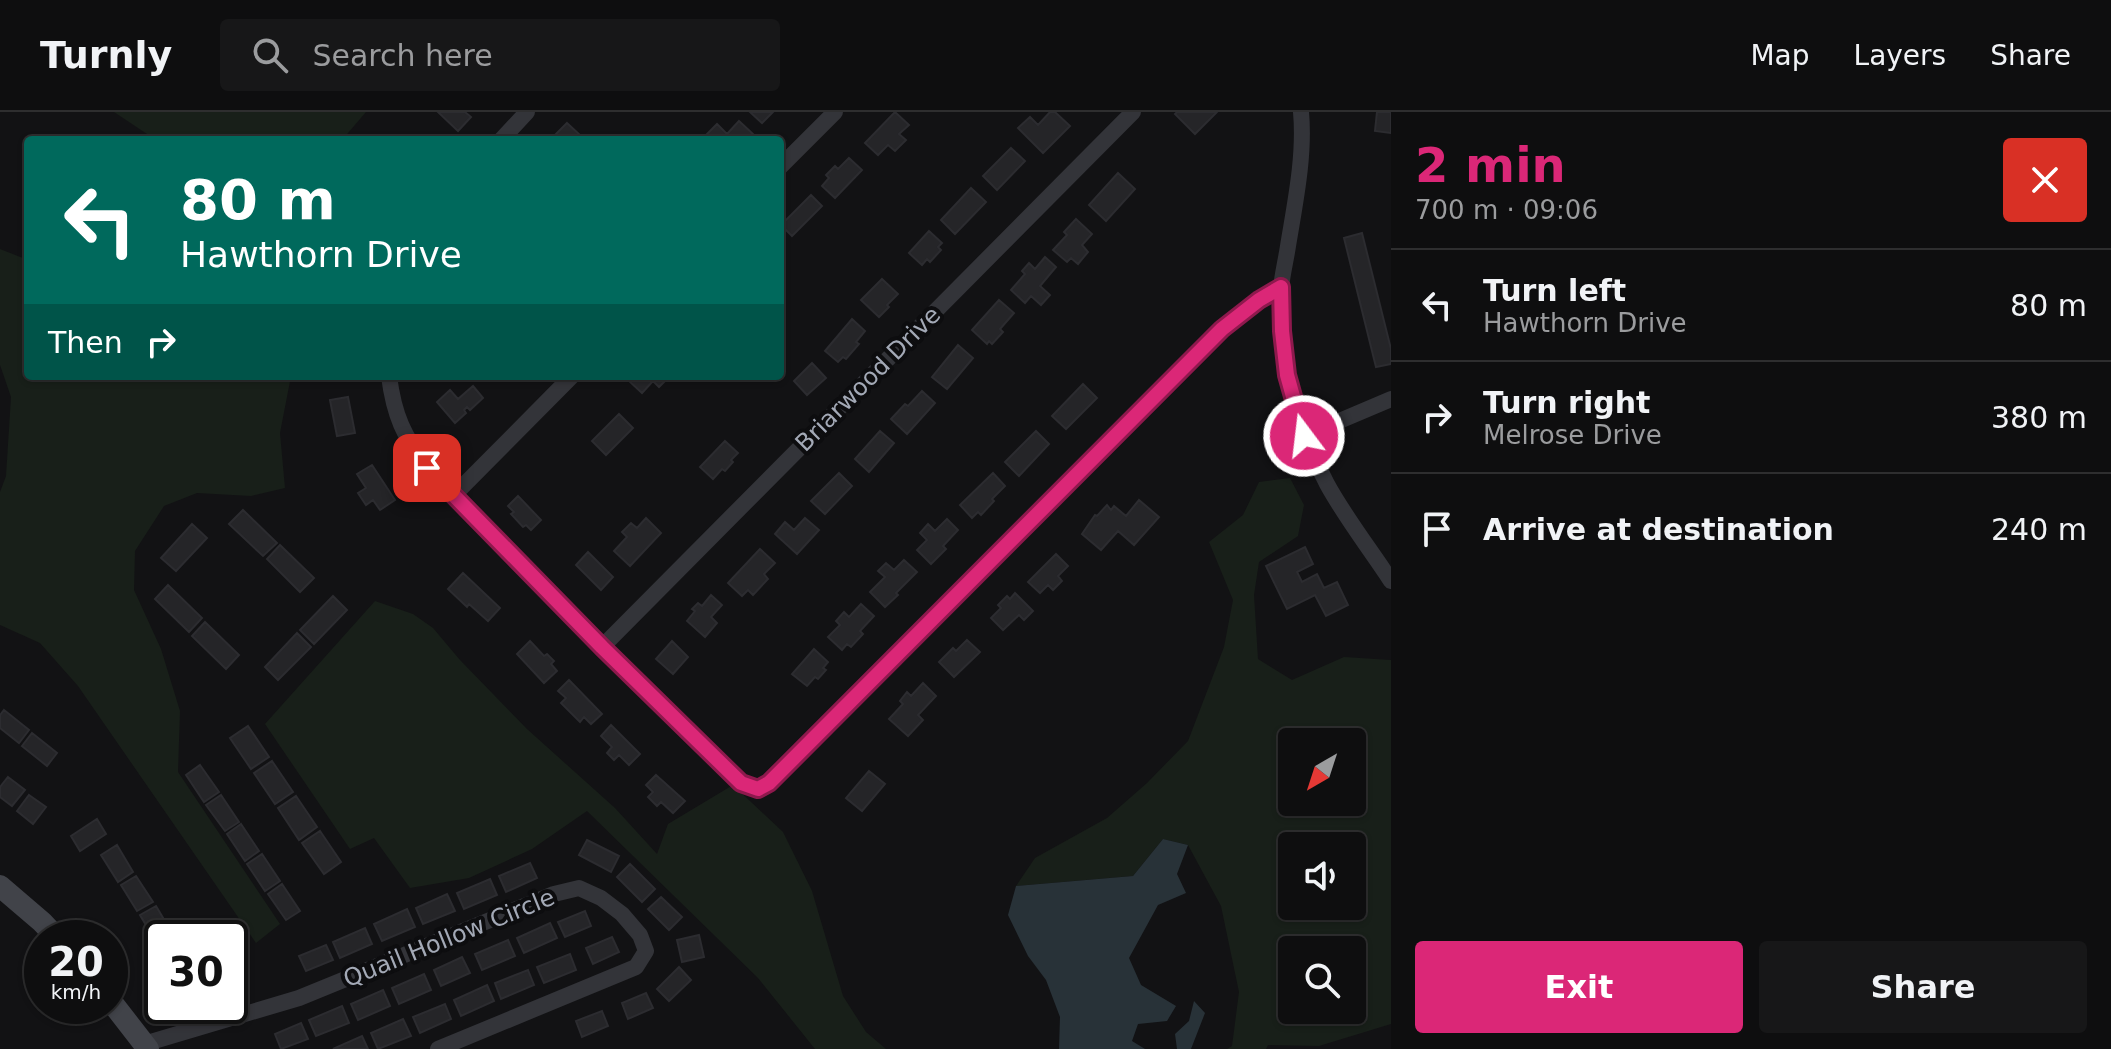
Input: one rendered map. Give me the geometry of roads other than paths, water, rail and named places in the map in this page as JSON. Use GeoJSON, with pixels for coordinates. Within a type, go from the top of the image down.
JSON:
{"type":"FeatureCollection","features":[{"type":"Feature","properties":{"kind":"main road"},"geometry":{"type":"LineString","coordinates":[[0,886],[40,920]]}},
{"type":"Feature","properties":{"kind":"main road"},"geometry":{"type":"LineString","coordinates":[[128,1023],[146,1046]]}},
{"type":"Feature","properties":{"kind":"street"},"geometry":{"type":"LineString","coordinates":[[505,136],[527,112]]}},
{"type":"Feature","properties":{"kind":"street"},"geometry":{"type":"LineString","coordinates":[[784,163],[835,112]]}},
{"type":"Feature","properties":{"kind":"street","name":"Briarwood Drive"},"geometry":{"type":"LineString","coordinates":[[602,647],[1133,112]]}},
{"type":"Feature","properties":{"kind":"street"},"geometry":{"type":"LineString","coordinates":[[1301,112],[1297,190],[1281,287],[1287,375],[1304,436],[1328,486],[1391,581]]}},
{"type":"Feature","properties":{"kind":"street"},"geometry":{"type":"LineString","coordinates":[[390,380],[406,439],[427,468],[602,647],[741,783],[758,789],[769,783],[1222,329],[1281,287]]}},
{"type":"Feature","properties":{"kind":"street"},"geometry":{"type":"LineString","coordinates":[[453,496],[568,380]]}},
{"type":"Feature","properties":{"kind":"street"},"geometry":{"type":"LineString","coordinates":[[1304,436],[1391,399]]}},
{"type":"Feature","properties":{"kind":"street","name":"Quail Hollow Circle"},"geometry":{"type":"LineString","coordinates":[[146,1046],[299,998],[554,894],[579,888],[601,898],[622,914],[640,935],[646,951],[636,967],[438,1049]]}}]}
